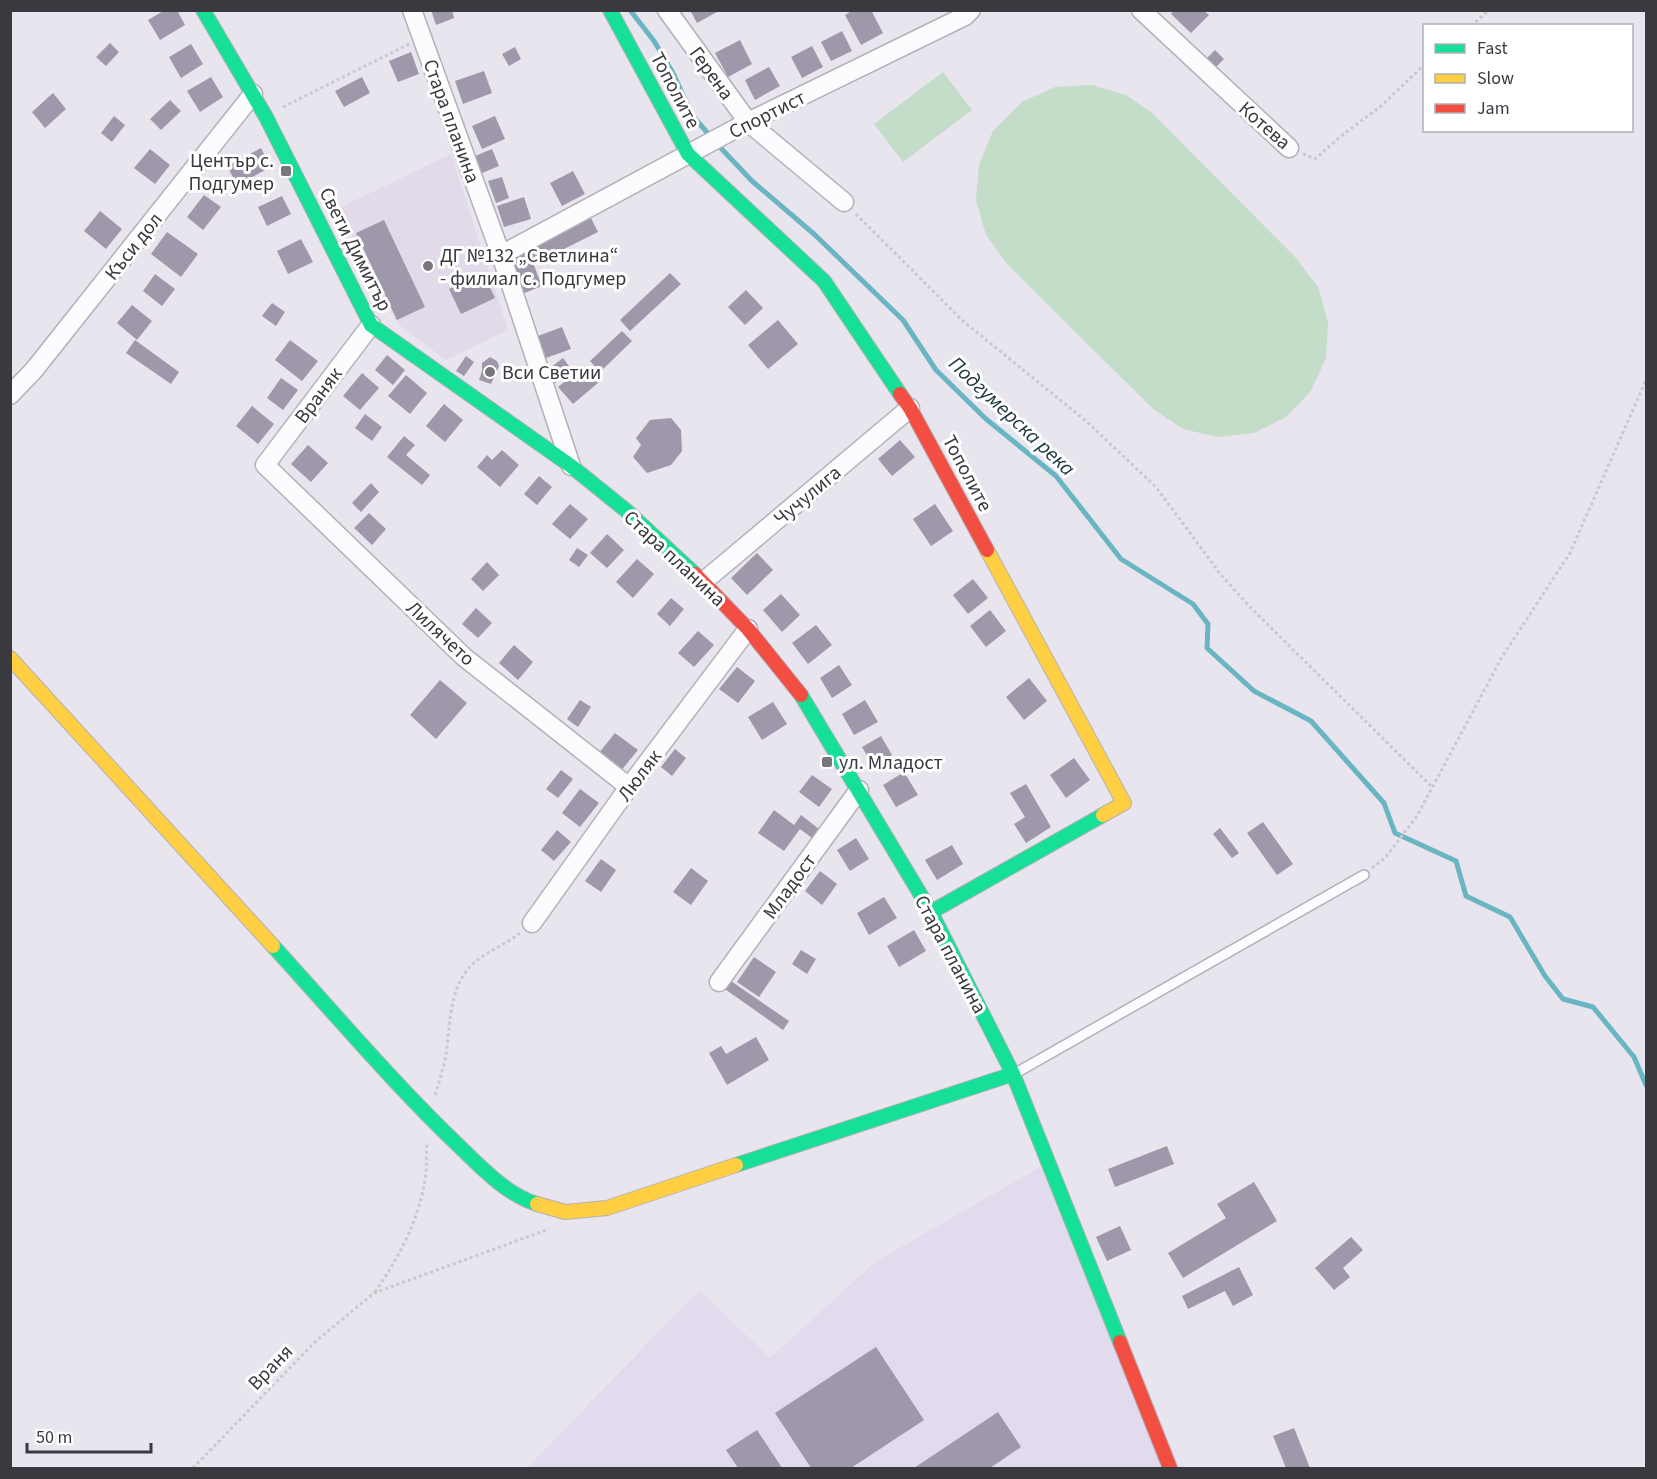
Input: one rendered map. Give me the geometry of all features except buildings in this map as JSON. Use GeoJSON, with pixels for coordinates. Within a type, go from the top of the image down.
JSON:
{"type":"FeatureCollection","features":[{"type":"Feature","properties":{"kind":"street","name":"Свети Димитър"},"geometry":{"type":"LineString","coordinates":[[203,10],[266,117],[371,325],[571,466]]}},
{"type":"Feature","properties":{"kind":"street","name":"Стара планина"},"geometry":{"type":"LineString","coordinates":[[412,10],[501,255],[571,466],[628,512],[704,582],[748,629],[798,689],[859,790],[931,912],[1013,1074],[1170,1468]]}},
{"type":"Feature","properties":{"kind":"street","name":"Тополите"},"geometry":{"type":"LineString","coordinates":[[610,10],[688,154],[824,281],[910,408],[1124,803],[931,912]]}},
{"type":"Feature","properties":{"kind":"street","name":"Герена"},"geometry":{"type":"LineString","coordinates":[[667,10],[748,122],[844,202]]}},
{"type":"Feature","properties":{"kind":"street","name":"Спортист"},"geometry":{"type":"LineString","coordinates":[[501,255],[748,122],[965,16],[971,10]]}},
{"type":"Feature","properties":{"kind":"street","name":"Котева"},"geometry":{"type":"LineString","coordinates":[[1141,10],[1289,148]]}},
{"type":"Feature","properties":{"kind":"street","name":"Къси дол"},"geometry":{"type":"LineString","coordinates":[[10,395],[34,370],[253,94]]}},
{"type":"Feature","properties":{"kind":"street","name":"Враняк"},"geometry":{"type":"LineString","coordinates":[[265,465],[371,325]]}},
{"type":"Feature","properties":{"kind":"street","name":"Чучулига"},"geometry":{"type":"LineString","coordinates":[[704,582],[910,408]]}},
{"type":"Feature","properties":{"kind":"street","name":"Лилячето"},"geometry":{"type":"LineString","coordinates":[[265,465],[465,657],[629,787]]}},
{"type":"Feature","properties":{"kind":"street","name":"Люляк"},"geometry":{"type":"LineString","coordinates":[[532,923],[629,787],[748,629]]}},
{"type":"Feature","properties":{"kind":"street"},"geometry":{"type":"LineString","coordinates":[[10,658],[429,1117],[487,1172],[525,1200],[565,1212],[608,1208],[1013,1074]]}},
{"type":"Feature","properties":{"kind":"street","name":"Младост"},"geometry":{"type":"LineString","coordinates":[[719,982],[859,790]]}},
{"type":"Feature","properties":{"kind":"lane"},"geometry":{"type":"LineString","coordinates":[[1013,1074],[1364,875]]}},
{"type":"Feature","properties":{"kind":"path"},"geometry":{"type":"LineString","coordinates":[[1473,24],[1489,10]]}},
{"type":"Feature","properties":{"kind":"path"},"geometry":{"type":"LineString","coordinates":[[266,117],[422,37]]}},
{"type":"Feature","properties":{"kind":"path","name":"Котева"},"geometry":{"type":"LineString","coordinates":[[1289,148],[1315,159],[1380,106],[1423,67]]}},
{"type":"Feature","properties":{"kind":"path"},"geometry":{"type":"LineString","coordinates":[[844,202],[963,321],[1086,421],[1156,487],[1221,575],[1251,608],[1432,787]]}},
{"type":"Feature","properties":{"kind":"path"},"geometry":{"type":"LineString","coordinates":[[1364,875],[1385,858],[1417,816],[1502,657],[1570,553],[1647,380]]}},
{"type":"Feature","properties":{"kind":"path","name":"Враня"},"geometry":{"type":"LineString","coordinates":[[193,1468],[315,1342],[374,1293],[552,1228]]}},
{"type":"Feature","properties":{"kind":"shaded area","name":"ДГ №132 „Светлина“ - филиал с. Подгумер"},"geometry":{"type":"Polygon","coordinates":[[[451,154],[508,330],[446,360],[398,324],[337,209],[451,154]]]}},
{"type":"Feature","properties":{"kind":"shaded area"},"geometry":{"type":"Polygon","coordinates":[[[1049,1162],[1170,1468],[527,1468],[699,1290],[770,1358],[875,1262],[1049,1162]]]}},
{"type":"Feature","properties":{"kind":"green space"},"geometry":{"type":"Polygon","coordinates":[[[943,72],[972,110],[903,162],[874,124],[943,72]]]}},
{"type":"Feature","properties":{"kind":"green space"},"geometry":{"type":"Polygon","coordinates":[[[1092,85],[1126,95],[1152,113],[1296,258],[1318,287],[1328,322],[1326,358],[1311,391],[1286,417],[1254,433],[1218,437],[1183,429],[1153,409],[1008,265],[986,235],[976,200],[979,164],[993,131],[1022,102],[1055,87],[1092,85]]]}},
{"type":"Feature","properties":{"kind":"waterway","name":"Подгумерска река"},"geometry":{"type":"LineString","coordinates":[[630,10],[654,41],[673,73],[692,115],[711,137]]}},
{"type":"Feature","properties":{"kind":"waterway","name":"Подгумерска река"},"geometry":{"type":"LineString","coordinates":[[717,144],[752,181],[814,234],[903,320],[936,370],[986,419],[1056,476],[1121,559],[1193,604],[1208,624],[1207,648],[1254,691],[1311,721],[1384,803],[1395,833],[1456,861],[1466,896],[1510,917],[1545,976],[1563,999],[1593,1007],[1634,1057],[1646,1085]]}},
{"type":"Feature","properties":{"kind":"traffic: fast"},"geometry":{"type":"LineString","coordinates":[[203,10],[266,117],[371,325],[571,466],[628,512],[695,574]]}},
{"type":"Feature","properties":{"kind":"traffic: fast"},"geometry":{"type":"LineString","coordinates":[[610,10],[688,154],[824,281],[900,394]]}},
{"type":"Feature","properties":{"kind":"traffic: fast"},"geometry":{"type":"LineString","coordinates":[[801,695],[931,912],[1013,1074],[1120,1342]]}},
{"type":"Feature","properties":{"kind":"traffic: fast"},"geometry":{"type":"LineString","coordinates":[[931,912],[1103,815]]}},
{"type":"Feature","properties":{"kind":"traffic: fast"},"geometry":{"type":"LineString","coordinates":[[273,946],[388,1074],[460,1147],[505,1188],[537,1204]]}},
{"type":"Feature","properties":{"kind":"traffic: fast"},"geometry":{"type":"LineString","coordinates":[[736,1165],[1013,1074]]}},
{"type":"Feature","properties":{"kind":"traffic: slow"},"geometry":{"type":"LineString","coordinates":[[987,550],[1124,803],[1103,815]]}},
{"type":"Feature","properties":{"kind":"traffic: slow"},"geometry":{"type":"LineString","coordinates":[[10,658],[273,946]]}},
{"type":"Feature","properties":{"kind":"traffic: slow"},"geometry":{"type":"LineString","coordinates":[[537,1204],[565,1212],[607,1208],[736,1165]]}},
{"type":"Feature","properties":{"kind":"traffic: jam"},"geometry":{"type":"LineString","coordinates":[[900,394],[910,408],[987,550]]}},
{"type":"Feature","properties":{"kind":"traffic: jam"},"geometry":{"type":"LineString","coordinates":[[695,574],[748,629],[801,695]]}},
{"type":"Feature","properties":{"kind":"traffic: jam"},"geometry":{"type":"LineString","coordinates":[[1120,1342],[1170,1468]]}},
{"type":"Feature","properties":{"kind":"place","name":"Център с. Подгумер"},"geometry":{"type":"Point","coordinates":[286,171]}},
{"type":"Feature","properties":{"kind":"place","name":"ДГ №132 „Светлина“ - филиал с. Подгумер"},"geometry":{"type":"Point","coordinates":[428,266]}},
{"type":"Feature","properties":{"kind":"place","name":"Вси Светии"},"geometry":{"type":"Point","coordinates":[490,372]}},
{"type":"Feature","properties":{"kind":"place","name":"ул. Младост"},"geometry":{"type":"Point","coordinates":[827,762]}}]}
